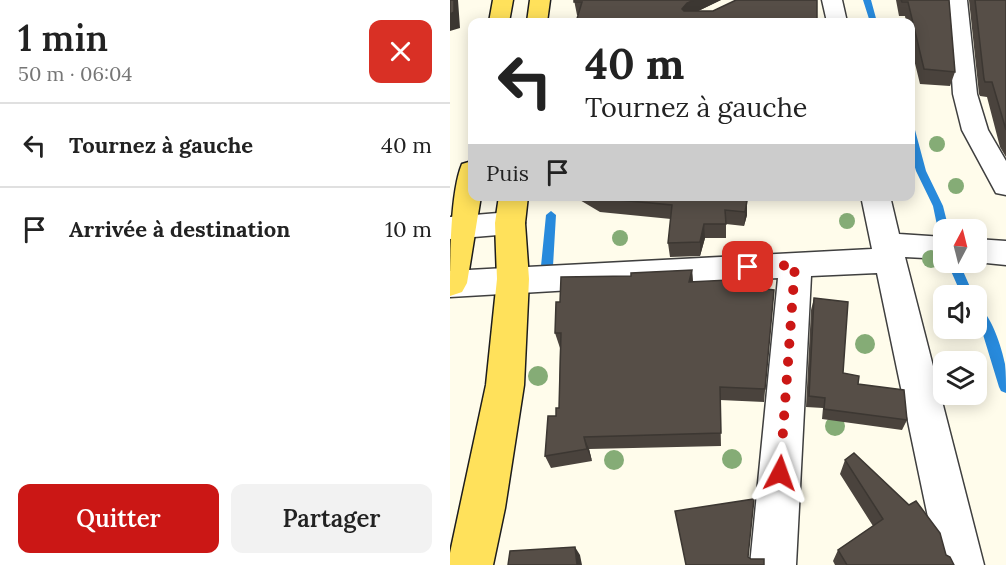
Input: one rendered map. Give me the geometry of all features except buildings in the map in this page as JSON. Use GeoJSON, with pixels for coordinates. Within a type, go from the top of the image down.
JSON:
{"type":"FeatureCollection","features":[{"type":"Feature","properties":{"kind":"main road"},"geometry":{"type":"LineString","coordinates":[[500,18],[503,0]]}},
{"type":"Feature","properties":{"kind":"main road"},"geometry":{"type":"LineString","coordinates":[[538,18],[540,0]]}},
{"type":"Feature","properties":{"kind":"main road"},"geometry":{"type":"LineString","coordinates":[[450,284],[456,228],[468,184]]}},
{"type":"Feature","properties":{"kind":"main road"},"geometry":{"type":"LineString","coordinates":[[470,565],[483,508],[505,385],[513,279],[512,210]]}},
{"type":"Feature","properties":{"kind":"street"},"geometry":{"type":"LineString","coordinates":[[832,0],[836,18]]}},
{"type":"Feature","properties":{"kind":"street"},"geometry":{"type":"LineString","coordinates":[[957,0],[965,94],[975,130],[1006,186]]}},
{"type":"Feature","properties":{"kind":"street"},"geometry":{"type":"LineString","coordinates":[[876,201],[961,565]]}},
{"type":"Feature","properties":{"kind":"street"},"geometry":{"type":"LineString","coordinates":[[456,228],[512,210]]}},
{"type":"Feature","properties":{"kind":"street"},"geometry":{"type":"LineString","coordinates":[[450,284],[795,265],[887,252],[933,249]]}},
{"type":"Feature","properties":{"kind":"street"},"geometry":{"type":"LineString","coordinates":[[987,252],[1006,253]]}},
{"type":"Feature","properties":{"kind":"street"},"geometry":{"type":"LineString","coordinates":[[773,565],[795,265]]}},
{"type":"Feature","properties":{"kind":"waterway"},"geometry":{"type":"LineString","coordinates":[[867,0],[873,18]]}},
{"type":"Feature","properties":{"kind":"waterway"},"geometry":{"type":"LineString","coordinates":[[915,149],[921,171],[938,206],[941,219]]}},
{"type":"Feature","properties":{"kind":"waterway"},"geometry":{"type":"LineString","coordinates":[[547,266],[551,215]]}},
{"type":"Feature","properties":{"kind":"waterway"},"geometry":{"type":"LineString","coordinates":[[958,273],[963,285]]}},
{"type":"Feature","properties":{"kind":"waterway"},"geometry":{"type":"LineString","coordinates":[[987,327],[1006,387]]}},
{"type":"Feature","properties":{"kind":"route"},"geometry":{"type":"LineString","coordinates":[[748,267],[795,265],[780,473]]}}]}
